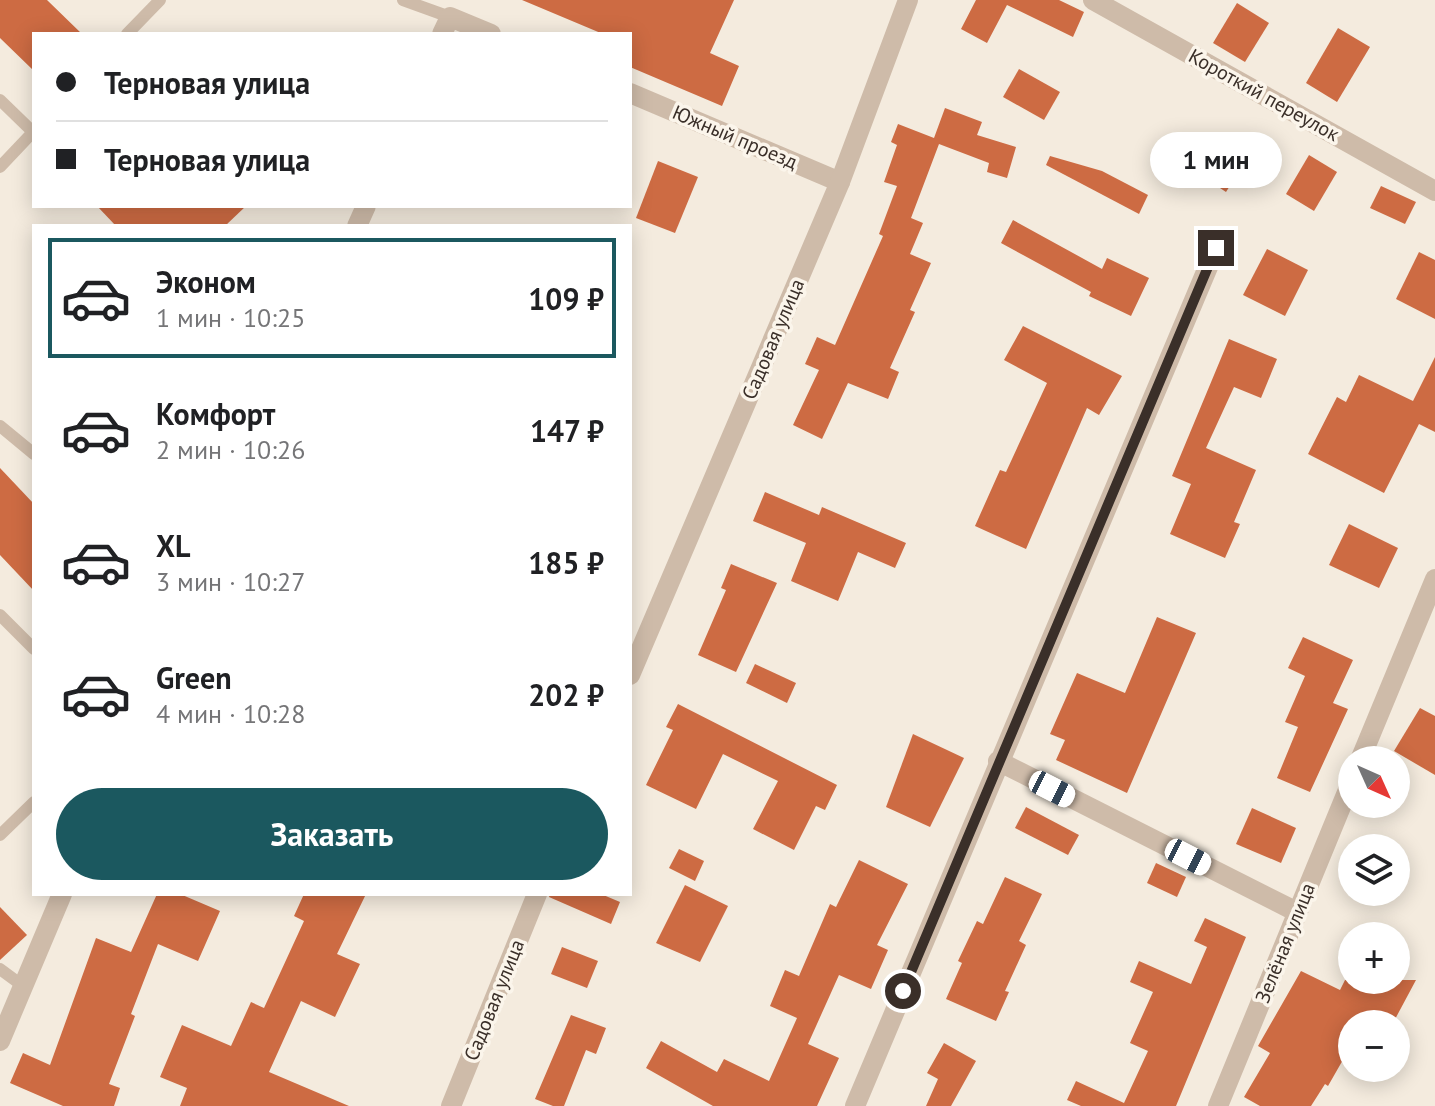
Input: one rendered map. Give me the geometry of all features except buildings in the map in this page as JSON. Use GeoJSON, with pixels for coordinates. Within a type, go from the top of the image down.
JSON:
{"type":"FeatureCollection","features":[{"type":"Feature","properties":{"kind":"street","name":"Садовая улица"},"geometry":{"type":"LineString","coordinates":[[632,670],[840,182],[908,0]]}},
{"type":"Feature","properties":{"kind":"street","name":"Короткий переулок"},"geometry":{"type":"LineString","coordinates":[[1093,0],[1435,191]]}},
{"type":"Feature","properties":{"kind":"street"},"geometry":{"type":"LineString","coordinates":[[446,25],[481,32]]}},
{"type":"Feature","properties":{"kind":"street","name":"Южный проезд"},"geometry":{"type":"LineString","coordinates":[[632,94],[840,182]]}},
{"type":"Feature","properties":{"kind":"street"},"geometry":{"type":"LineString","coordinates":[[855,1106],[1216,248]]}},
{"type":"Feature","properties":{"kind":"street"},"geometry":{"type":"LineString","coordinates":[[1366,746],[1435,579]]}},
{"type":"Feature","properties":{"kind":"street"},"geometry":{"type":"LineString","coordinates":[[998,761],[1297,912]]}},
{"type":"Feature","properties":{"kind":"street","name":"Зелёная улица"},"geometry":{"type":"LineString","coordinates":[[1218,1106],[1338,814]]}},
{"type":"Feature","properties":{"kind":"street"},"geometry":{"type":"LineString","coordinates":[[0,1041],[61,896]]}},
{"type":"Feature","properties":{"kind":"street","name":"Садовая улица"},"geometry":{"type":"LineString","coordinates":[[451,1106],[536,896]]}},
{"type":"Feature","properties":{"kind":"lane"},"geometry":{"type":"LineString","coordinates":[[129,32],[160,0]]}},
{"type":"Feature","properties":{"kind":"lane"},"geometry":{"type":"LineString","coordinates":[[403,0],[446,25]]}},
{"type":"Feature","properties":{"kind":"lane"},"geometry":{"type":"LineString","coordinates":[[0,100],[32,131]]}},
{"type":"Feature","properties":{"kind":"lane"},"geometry":{"type":"LineString","coordinates":[[0,167],[32,133]]}},
{"type":"Feature","properties":{"kind":"lane"},"geometry":{"type":"LineString","coordinates":[[0,426],[32,452]]}},
{"type":"Feature","properties":{"kind":"lane"},"geometry":{"type":"LineString","coordinates":[[0,615],[32,647]]}},
{"type":"Feature","properties":{"kind":"lane"},"geometry":{"type":"LineString","coordinates":[[0,835],[32,804]]}},
{"type":"Feature","properties":{"kind":"lane"},"geometry":{"type":"LineString","coordinates":[[0,969],[23,986]]}},
{"type":"Feature","properties":{"kind":"route"},"geometry":{"type":"LineString","coordinates":[[903,991],[1216,248]]}}]}
